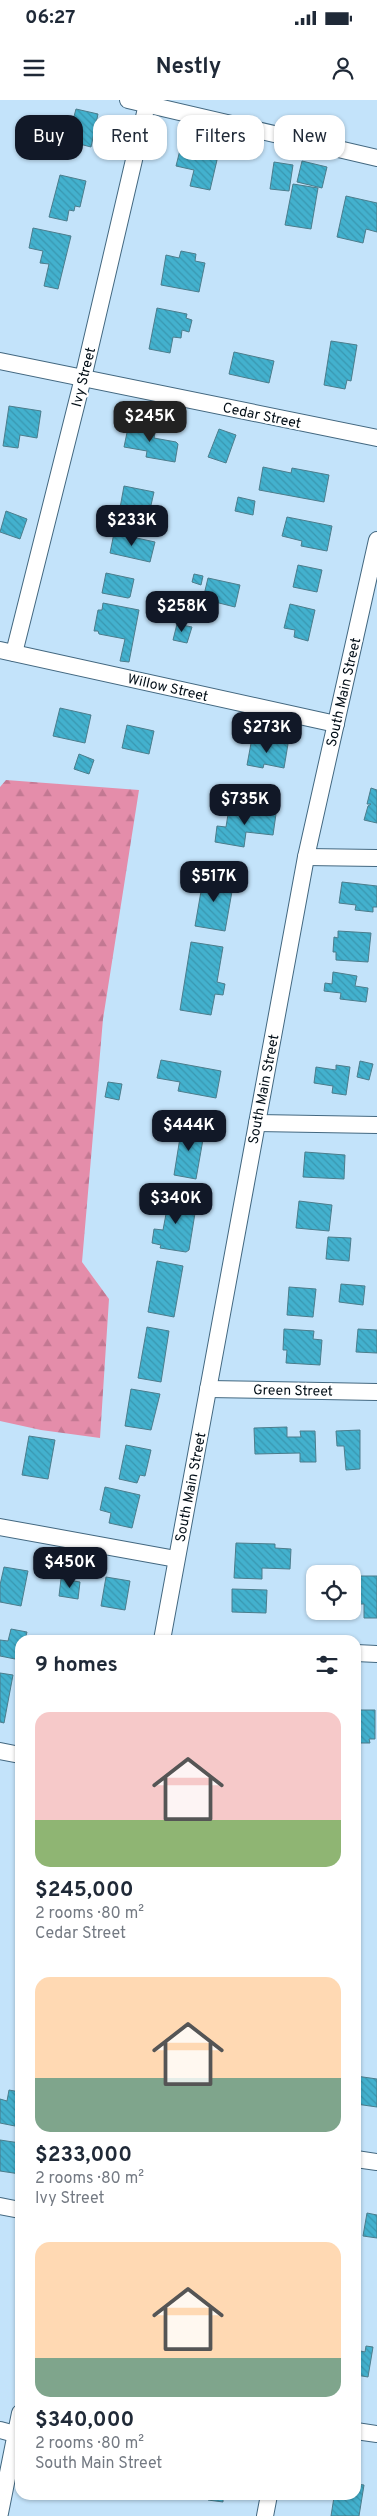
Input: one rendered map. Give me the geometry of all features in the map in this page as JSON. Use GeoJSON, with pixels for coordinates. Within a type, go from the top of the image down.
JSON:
{"type":"FeatureCollection","features":[{"type":"Feature","properties":{"kind":"street"},"geometry":{"type":"LineString","coordinates":[[128,100],[147,102],[377,158]]}},
{"type":"Feature","properties":{"kind":"street","name":"Ivy Street"},"geometry":{"type":"LineString","coordinates":[[7,651],[83,378],[147,102]]}},
{"type":"Feature","properties":{"kind":"street","name":"Cedar Street"},"geometry":{"type":"LineString","coordinates":[[0,361],[377,438]]}},
{"type":"Feature","properties":{"kind":"street","name":"South Main Street"},"geometry":{"type":"LineString","coordinates":[[163,1635],[306,857],[377,540]]}},
{"type":"Feature","properties":{"kind":"street","name":"Willow Street"},"geometry":{"type":"LineString","coordinates":[[7,651],[336,724]]}},
{"type":"Feature","properties":{"kind":"street"},"geometry":{"type":"LineString","coordinates":[[306,857],[377,858]]}},
{"type":"Feature","properties":{"kind":"street"},"geometry":{"type":"LineString","coordinates":[[257,1123],[377,1125]]}},
{"type":"Feature","properties":{"kind":"street","name":"Green Street"},"geometry":{"type":"LineString","coordinates":[[208,1389],[377,1392]]}},
{"type":"Feature","properties":{"kind":"street"},"geometry":{"type":"LineString","coordinates":[[0,1527],[176,1559]]}},
{"type":"Feature","properties":{"kind":"street"},"geometry":{"type":"LineString","coordinates":[[361,1653],[377,1654]]}},
{"type":"Feature","properties":{"kind":"street"},"geometry":{"type":"LineString","coordinates":[[0,1751],[15,1754]]}},
{"type":"Feature","properties":{"kind":"street"},"geometry":{"type":"LineString","coordinates":[[361,2160],[377,2162]]}},
{"type":"Feature","properties":{"kind":"street"},"geometry":{"type":"LineString","coordinates":[[0,2206],[15,2209]]}},
{"type":"Feature","properties":{"kind":"street"},"geometry":{"type":"LineString","coordinates":[[0,2513],[7,2432],[15,2420]]}},
{"type":"Feature","properties":{"kind":"street"},"geometry":{"type":"LineString","coordinates":[[361,2432],[377,2434]]}},
{"type":"Feature","properties":{"kind":"street"},"geometry":{"type":"LineString","coordinates":[[265,2516],[268,2500]]}},
{"type":"Feature","properties":{"kind":"green space"},"geometry":{"type":"Polygon","coordinates":[[[6,780],[139,790],[103,1019],[82,1262],[109,1299],[100,1438],[41,1430],[0,1421],[0,787],[6,780]]]}},
{"type":"Feature","properties":{"kind":"building"},"geometry":{"type":"Polygon","coordinates":[[[76,109],[98,114],[93,115],[91,147],[83,145],[83,115],[74,115],[76,109]]]}},
{"type":"Feature","properties":{"kind":"building"},"geometry":{"type":"Polygon","coordinates":[[[178,160],[217,160],[210,190],[190,186],[194,170],[176,166],[178,160]]]}},
{"type":"Feature","properties":{"kind":"building"},"geometry":{"type":"Polygon","coordinates":[[[302,161],[327,167],[322,188],[297,182],[302,161]]]}},
{"type":"Feature","properties":{"kind":"building"},"geometry":{"type":"Polygon","coordinates":[[[274,162],[293,165],[289,191],[270,189],[274,162]]]}},
{"type":"Feature","properties":{"kind":"building"},"geometry":{"type":"Polygon","coordinates":[[[60,175],[86,181],[80,207],[75,206],[74,211],[69,210],[67,221],[49,217],[60,175]]]}},
{"type":"Feature","properties":{"kind":"building"},"geometry":{"type":"Polygon","coordinates":[[[293,184],[318,188],[311,229],[285,225],[293,184]]]}},
{"type":"Feature","properties":{"kind":"building"},"geometry":{"type":"Polygon","coordinates":[[[346,196],[377,203],[377,232],[366,229],[363,243],[337,237],[346,196]]]}},
{"type":"Feature","properties":{"kind":"building"},"geometry":{"type":"Polygon","coordinates":[[[33,228],[71,236],[58,289],[44,286],[49,264],[40,263],[43,251],[29,248],[33,228]]]}},
{"type":"Feature","properties":{"kind":"building"},"geometry":{"type":"Polygon","coordinates":[[[181,251],[196,254],[195,261],[205,263],[199,292],[161,285],[166,255],[179,258],[181,251]]]}},
{"type":"Feature","properties":{"kind":"building"},"geometry":{"type":"Polygon","coordinates":[[[157,308],[187,314],[186,318],[192,320],[189,332],[182,330],[181,338],[173,337],[170,353],[149,349],[157,308]]]}},
{"type":"Feature","properties":{"kind":"building"},"geometry":{"type":"Polygon","coordinates":[[[331,341],[357,345],[351,381],[347,380],[345,389],[324,385],[331,341]]]}},
{"type":"Feature","properties":{"kind":"building"},"geometry":{"type":"Polygon","coordinates":[[[234,352],[274,361],[269,383],[229,374],[234,352]]]}},
{"type":"Feature","properties":{"kind":"building"},"geometry":{"type":"Polygon","coordinates":[[[9,406],[41,411],[37,438],[20,435],[18,448],[3,446],[9,406]]]}},
{"type":"Feature","properties":{"kind":"building"},"geometry":{"type":"Polygon","coordinates":[[[129,423],[156,428],[154,438],[176,442],[178,444],[175,462],[146,457],[147,451],[124,447],[129,423]]]}},
{"type":"Feature","properties":{"kind":"building"},"geometry":{"type":"Polygon","coordinates":[[[219,429],[236,435],[226,463],[208,457],[219,429]]]}},
{"type":"Feature","properties":{"kind":"building"},"geometry":{"type":"Polygon","coordinates":[[[263,467],[291,473],[292,468],[329,475],[324,502],[259,490],[263,467]]]}},
{"type":"Feature","properties":{"kind":"building"},"geometry":{"type":"Polygon","coordinates":[[[124,486],[154,492],[149,514],[120,508],[124,486]]]}},
{"type":"Feature","properties":{"kind":"building"},"geometry":{"type":"Polygon","coordinates":[[[238,497],[255,501],[253,515],[235,511],[238,497]]]}},
{"type":"Feature","properties":{"kind":"building"},"geometry":{"type":"Polygon","coordinates":[[[6,511],[27,519],[20,539],[0,532],[6,511]]]}},
{"type":"Feature","properties":{"kind":"building"},"geometry":{"type":"Polygon","coordinates":[[[287,517],[332,526],[327,551],[301,546],[302,541],[282,536],[287,517]]]}},
{"type":"Feature","properties":{"kind":"building"},"geometry":{"type":"Polygon","coordinates":[[[114,533],[155,542],[150,562],[110,553],[114,533]]]}},
{"type":"Feature","properties":{"kind":"building"},"geometry":{"type":"Polygon","coordinates":[[[298,565],[322,570],[317,592],[293,587],[298,565]]]}},
{"type":"Feature","properties":{"kind":"building"},"geometry":{"type":"Polygon","coordinates":[[[106,573],[134,579],[130,597],[102,593],[106,573]]]}},
{"type":"Feature","properties":{"kind":"building"},"geometry":{"type":"Polygon","coordinates":[[[194,574],[203,576],[201,585],[192,582],[194,574]]]}},
{"type":"Feature","properties":{"kind":"building"},"geometry":{"type":"Polygon","coordinates":[[[208,578],[240,585],[235,607],[203,599],[208,578]]]}},
{"type":"Feature","properties":{"kind":"building"},"geometry":{"type":"Polygon","coordinates":[[[103,603],[139,610],[129,662],[120,661],[125,639],[99,634],[98,631],[94,631],[98,610],[102,610],[103,603]]]}},
{"type":"Feature","properties":{"kind":"building"},"geometry":{"type":"Polygon","coordinates":[[[290,604],[315,610],[308,641],[294,637],[295,630],[284,628],[290,604]]]}},
{"type":"Feature","properties":{"kind":"building"},"geometry":{"type":"Polygon","coordinates":[[[177,624],[192,627],[187,643],[173,640],[177,624]]]}},
{"type":"Feature","properties":{"kind":"building"},"geometry":{"type":"Polygon","coordinates":[[[60,708],[91,715],[85,743],[53,736],[60,708]]]}},
{"type":"Feature","properties":{"kind":"building"},"geometry":{"type":"Polygon","coordinates":[[[127,725],[154,731],[149,754],[122,748],[127,725]]]}},
{"type":"Feature","properties":{"kind":"building"},"geometry":{"type":"Polygon","coordinates":[[[252,738],[288,744],[284,768],[264,764],[263,768],[247,765],[252,738]]]}},
{"type":"Feature","properties":{"kind":"building"},"geometry":{"type":"Polygon","coordinates":[[[79,754],[94,760],[89,774],[74,769],[79,754]]]}},
{"type":"Feature","properties":{"kind":"building"},"geometry":{"type":"Polygon","coordinates":[[[371,788],[377,790],[377,823],[364,820],[368,806],[371,804],[367,804],[371,788]]]}},
{"type":"Feature","properties":{"kind":"building"},"geometry":{"type":"Polygon","coordinates":[[[229,808],[276,814],[273,835],[246,832],[244,847],[215,842],[217,826],[226,827],[229,808]]]}},
{"type":"Feature","properties":{"kind":"building"},"geometry":{"type":"Polygon","coordinates":[[[204,874],[234,880],[225,931],[195,926],[204,874]]]}},
{"type":"Feature","properties":{"kind":"building"},"geometry":{"type":"Polygon","coordinates":[[[342,882],[377,886],[377,907],[373,907],[373,912],[355,910],[356,905],[339,903],[342,882]]]}},
{"type":"Feature","properties":{"kind":"building"},"geometry":{"type":"Polygon","coordinates":[[[338,931],[371,933],[368,962],[336,960],[336,952],[333,952],[334,937],[338,938],[338,931]]]}},
{"type":"Feature","properties":{"kind":"building"},"geometry":{"type":"Polygon","coordinates":[[[191,942],[223,947],[217,982],[225,984],[223,995],[215,994],[211,1015],[180,1010],[191,942]]]}},
{"type":"Feature","properties":{"kind":"building"},"geometry":{"type":"Polygon","coordinates":[[[333,972],[357,976],[355,986],[368,988],[366,1002],[340,999],[341,993],[324,991],[325,983],[332,984],[333,972]]]}},
{"type":"Feature","properties":{"kind":"building"},"geometry":{"type":"Polygon","coordinates":[[[161,1060],[221,1071],[216,1098],[178,1091],[180,1082],[157,1078],[161,1060]]]}},
{"type":"Feature","properties":{"kind":"building"},"geometry":{"type":"Polygon","coordinates":[[[360,1061],[373,1064],[369,1080],[357,1077],[360,1061]]]}},
{"type":"Feature","properties":{"kind":"building"},"geometry":{"type":"Polygon","coordinates":[[[336,1065],[350,1067],[346,1095],[332,1093],[333,1086],[314,1083],[316,1067],[336,1070],[336,1065]]]}},
{"type":"Feature","properties":{"kind":"building"},"geometry":{"type":"Polygon","coordinates":[[[108,1082],[122,1084],[119,1100],[105,1097],[108,1082]]]}},
{"type":"Feature","properties":{"kind":"building"},"geometry":{"type":"Polygon","coordinates":[[[182,1125],[205,1128],[196,1179],[174,1175],[182,1125]]]}},
{"type":"Feature","properties":{"kind":"building"},"geometry":{"type":"Polygon","coordinates":[[[305,1152],[345,1155],[344,1179],[303,1177],[305,1152]]]}},
{"type":"Feature","properties":{"kind":"building"},"geometry":{"type":"Polygon","coordinates":[[[169,1196],[197,1201],[189,1250],[186,1252],[160,1248],[161,1245],[152,1243],[154,1229],[163,1230],[166,1214],[158,1212],[159,1203],[168,1205],[169,1196]]]}},
{"type":"Feature","properties":{"kind":"building"},"geometry":{"type":"Polygon","coordinates":[[[299,1201],[332,1205],[329,1231],[296,1228],[299,1201]]]}},
{"type":"Feature","properties":{"kind":"building"},"geometry":{"type":"Polygon","coordinates":[[[328,1237],[351,1238],[349,1261],[326,1259],[328,1237]]]}},
{"type":"Feature","properties":{"kind":"building"},"geometry":{"type":"Polygon","coordinates":[[[157,1261],[183,1266],[174,1317],[148,1312],[157,1261]]]}},
{"type":"Feature","properties":{"kind":"building"},"geometry":{"type":"Polygon","coordinates":[[[341,1284],[365,1286],[363,1305],[339,1302],[341,1284]]]}},
{"type":"Feature","properties":{"kind":"building"},"geometry":{"type":"Polygon","coordinates":[[[289,1287],[316,1289],[313,1317],[287,1315],[289,1287]]]}},
{"type":"Feature","properties":{"kind":"building"},"geometry":{"type":"Polygon","coordinates":[[[147,1327],[169,1331],[161,1382],[138,1378],[147,1327]]]}},
{"type":"Feature","properties":{"kind":"building"},"geometry":{"type":"Polygon","coordinates":[[[284,1329],[314,1331],[313,1339],[322,1340],[320,1365],[286,1363],[287,1350],[283,1350],[284,1329]]]}},
{"type":"Feature","properties":{"kind":"building"},"geometry":{"type":"Polygon","coordinates":[[[358,1329],[377,1330],[377,1353],[356,1352],[358,1329]]]}},
{"type":"Feature","properties":{"kind":"building"},"geometry":{"type":"Polygon","coordinates":[[[131,1389],[160,1394],[151,1430],[125,1426],[131,1389]]]}},
{"type":"Feature","properties":{"kind":"building"},"geometry":{"type":"Polygon","coordinates":[[[287,1427],[287,1437],[301,1437],[300,1431],[315,1431],[316,1462],[300,1462],[300,1453],[255,1454],[254,1428],[287,1427]]]}},
{"type":"Feature","properties":{"kind":"building"},"geometry":{"type":"Polygon","coordinates":[[[360,1430],[360,1469],[346,1470],[344,1446],[337,1446],[336,1431],[360,1430]]]}},
{"type":"Feature","properties":{"kind":"building"},"geometry":{"type":"Polygon","coordinates":[[[29,1436],[55,1440],[48,1479],[22,1475],[29,1436]]]}},
{"type":"Feature","properties":{"kind":"building"},"geometry":{"type":"Polygon","coordinates":[[[126,1445],[151,1450],[145,1476],[140,1475],[137,1483],[119,1479],[126,1445]]]}},
{"type":"Feature","properties":{"kind":"building"},"geometry":{"type":"Polygon","coordinates":[[[105,1487],[140,1495],[132,1528],[109,1523],[111,1513],[100,1510],[105,1487]]]}},
{"type":"Feature","properties":{"kind":"building"},"geometry":{"type":"Polygon","coordinates":[[[236,1543],[275,1544],[275,1548],[291,1549],[290,1569],[262,1568],[262,1579],[234,1578],[236,1543]]]}},
{"type":"Feature","properties":{"kind":"building"},"geometry":{"type":"Polygon","coordinates":[[[4,1567],[28,1571],[21,1606],[0,1602],[0,1585],[4,1567]]]}},
{"type":"Feature","properties":{"kind":"building"},"geometry":{"type":"Polygon","coordinates":[[[361,1576],[377,1576],[377,1618],[364,1618],[364,1604],[361,1604],[361,1576]]]}},
{"type":"Feature","properties":{"kind":"building"},"geometry":{"type":"Polygon","coordinates":[[[106,1577],[130,1581],[125,1610],[101,1606],[106,1577]]]}},
{"type":"Feature","properties":{"kind":"building"},"geometry":{"type":"Polygon","coordinates":[[[61,1579],[80,1582],[78,1599],[59,1596],[61,1579]]]}},
{"type":"Feature","properties":{"kind":"building"},"geometry":{"type":"Polygon","coordinates":[[[232,1589],[267,1590],[266,1613],[232,1612],[232,1589]]]}},
{"type":"Feature","properties":{"kind":"building"},"geometry":{"type":"Polygon","coordinates":[[[11,1629],[27,1632],[26,1635],[15,1635],[15,1659],[0,1656],[0,1640],[8,1641],[11,1629]]]}},
{"type":"Feature","properties":{"kind":"building"},"geometry":{"type":"Polygon","coordinates":[[[0,1673],[13,1675],[4,1723],[0,1722],[0,1673]]]}},
{"type":"Feature","properties":{"kind":"building"},"geometry":{"type":"Polygon","coordinates":[[[361,1710],[375,1710],[375,1739],[369,1739],[370,1743],[361,1743],[361,1710]]]}},
{"type":"Feature","properties":{"kind":"building"},"geometry":{"type":"Polygon","coordinates":[[[361,2077],[377,2079],[377,2107],[361,2105],[361,2077]]]}},
{"type":"Feature","properties":{"kind":"building"},"geometry":{"type":"Polygon","coordinates":[[[9,2090],[15,2091],[15,2126],[0,2123],[0,2099],[7,2101],[9,2090]]]}},
{"type":"Feature","properties":{"kind":"building"},"geometry":{"type":"Polygon","coordinates":[[[0,2140],[15,2142],[15,2173],[0,2171],[0,2140]]]}},
{"type":"Feature","properties":{"kind":"building"},"geometry":{"type":"Polygon","coordinates":[[[367,2213],[377,2215],[377,2238],[363,2236],[367,2213]]]}},
{"type":"Feature","properties":{"kind":"building"},"geometry":{"type":"Polygon","coordinates":[[[366,2346],[373,2347],[368,2377],[361,2376],[361,2351],[365,2352],[366,2346]]]}},
{"type":"Feature","properties":{"kind":"building"},"geometry":{"type":"Polygon","coordinates":[[[361,2485],[364,2485],[359,2516],[331,2516],[334,2500],[361,2500],[361,2485]]]}}]}
